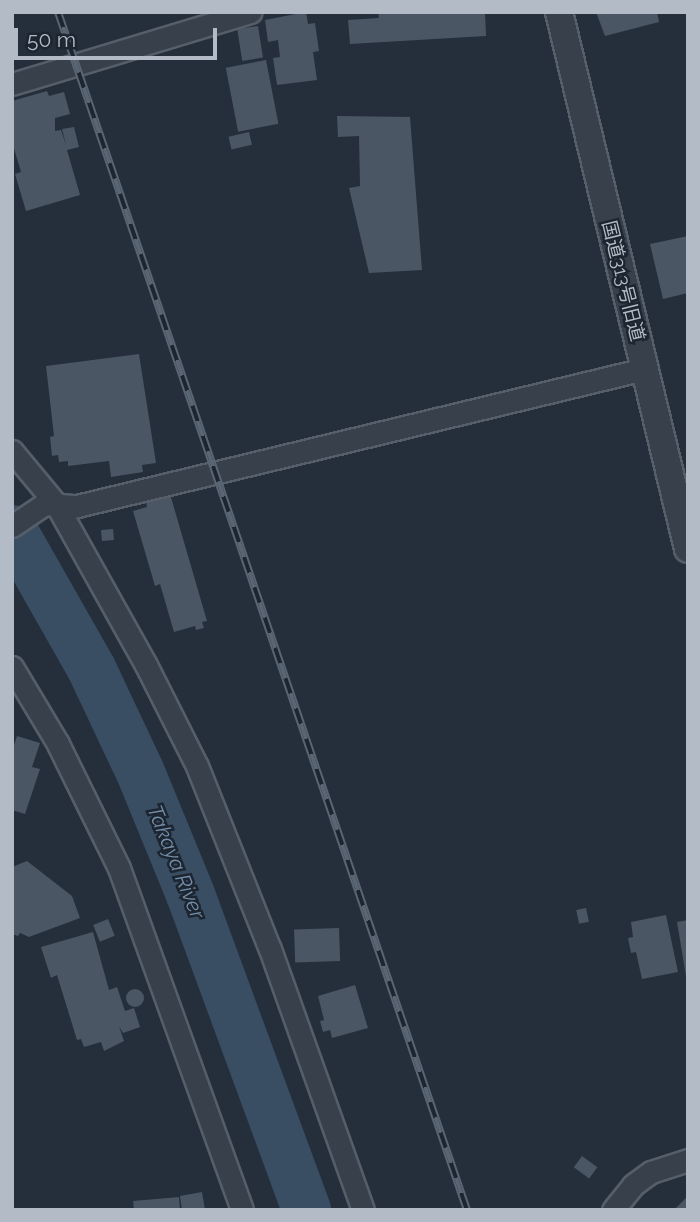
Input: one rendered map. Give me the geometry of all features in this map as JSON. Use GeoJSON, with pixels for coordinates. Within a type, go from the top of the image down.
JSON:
{"type":"FeatureCollection","features":[{"type":"Feature","properties":{"kind":"street"},"geometry":{"type":"LineString","coordinates":[[12,84],[250,12]]}},
{"type":"Feature","properties":{"kind":"street","name":"国道313号旧道"},"geometry":{"type":"LineString","coordinates":[[559,12],[688,549]]}},
{"type":"Feature","properties":{"kind":"street"},"geometry":{"type":"LineString","coordinates":[[12,526],[48,506],[77,506],[644,369]]}},
{"type":"Feature","properties":{"kind":"street"},"geometry":{"type":"LineString","coordinates":[[12,452],[146,665],[197,766],[271,949],[363,1210]]}},
{"type":"Feature","properties":{"kind":"street"},"geometry":{"type":"LineString","coordinates":[[12,667],[58,744],[119,868],[242,1210]]}},
{"type":"Feature","properties":{"kind":"street"},"geometry":{"type":"LineString","coordinates":[[613,1210],[633,1185],[651,1172],[688,1160]]}},
{"type":"Feature","properties":{"kind":"building"},"geometry":{"type":"Polygon","coordinates":[[[306,12],[308,24],[315,23],[319,51],[313,52],[317,80],[277,85],[273,58],[280,57],[278,40],[268,42],[265,20],[306,12]]]}},
{"type":"Feature","properties":{"kind":"building"},"geometry":{"type":"Polygon","coordinates":[[[378,12],[485,12],[486,36],[350,44],[348,20],[379,18],[378,12]]]}},
{"type":"Feature","properties":{"kind":"building"},"geometry":{"type":"Polygon","coordinates":[[[596,12],[657,12],[659,22],[605,36],[596,12]]]}},
{"type":"Feature","properties":{"kind":"building"},"geometry":{"type":"Polygon","coordinates":[[[258,26],[263,58],[242,61],[237,29],[258,26]]]}},
{"type":"Feature","properties":{"kind":"building"},"geometry":{"type":"Polygon","coordinates":[[[266,60],[278,124],[238,132],[226,68],[266,60]]]}},
{"type":"Feature","properties":{"kind":"building"},"geometry":{"type":"Polygon","coordinates":[[[47,91],[49,96],[64,92],[70,114],[55,118],[55,131],[61,130],[66,145],[62,129],[74,127],[79,147],[67,150],[80,195],[26,211],[15,174],[21,172],[12,142],[12,101],[47,91]]]}},
{"type":"Feature","properties":{"kind":"building"},"geometry":{"type":"Polygon","coordinates":[[[337,116],[410,117],[422,270],[369,273],[349,188],[360,186],[359,136],[338,137],[337,116]]]}},
{"type":"Feature","properties":{"kind":"building"},"geometry":{"type":"Polygon","coordinates":[[[249,132],[252,145],[231,149],[229,137],[249,132]]]}},
{"type":"Feature","properties":{"kind":"building"},"geometry":{"type":"Polygon","coordinates":[[[688,236],[688,293],[663,299],[650,244],[688,236]]]}},
{"type":"Feature","properties":{"kind":"building"},"geometry":{"type":"Polygon","coordinates":[[[139,354],[156,463],[142,465],[143,472],[111,477],[109,461],[68,466],[68,461],[59,462],[58,455],[52,456],[50,437],[54,436],[46,366],[139,354]]]}},
{"type":"Feature","properties":{"kind":"building"},"geometry":{"type":"Polygon","coordinates":[[[170,494],[207,621],[202,622],[204,628],[196,630],[195,626],[174,632],[160,584],[155,586],[133,511],[147,507],[146,502],[170,494]]]}},
{"type":"Feature","properties":{"kind":"building"},"geometry":{"type":"Polygon","coordinates":[[[113,529],[114,540],[102,541],[101,530],[113,529]]]}},
{"type":"Feature","properties":{"kind":"building"},"geometry":{"type":"Polygon","coordinates":[[[17,736],[40,743],[32,767],[40,769],[25,814],[12,810],[12,751],[17,736]]]}},
{"type":"Feature","properties":{"kind":"building"},"geometry":{"type":"Polygon","coordinates":[[[27,861],[72,896],[80,918],[29,937],[20,933],[18,936],[12,934],[12,867],[27,861]]]}},
{"type":"Feature","properties":{"kind":"building"},"geometry":{"type":"Polygon","coordinates":[[[586,908],[589,922],[579,924],[576,910],[586,908]]]}},
{"type":"Feature","properties":{"kind":"building"},"geometry":{"type":"Polygon","coordinates":[[[666,915],[678,972],[642,979],[636,952],[631,953],[628,938],[633,937],[631,922],[666,915]]]}},
{"type":"Feature","properties":{"kind":"building"},"geometry":{"type":"Polygon","coordinates":[[[108,919],[115,936],[100,942],[93,925],[108,919]]]}},
{"type":"Feature","properties":{"kind":"building"},"geometry":{"type":"Polygon","coordinates":[[[688,920],[688,976],[686,976],[677,922],[688,920]]]}},
{"type":"Feature","properties":{"kind":"building"},"geometry":{"type":"Polygon","coordinates":[[[339,928],[340,961],[295,963],[294,930],[339,928]]]}},
{"type":"Feature","properties":{"kind":"building"},"geometry":{"type":"Polygon","coordinates":[[[93,932],[109,990],[117,987],[125,1011],[134,1008],[140,1027],[123,1033],[119,1026],[124,1041],[104,1051],[101,1042],[84,1047],[81,1039],[77,1040],[57,975],[51,978],[41,947],[93,932]]]}},
{"type":"Feature","properties":{"kind":"building"},"geometry":{"type":"Polygon","coordinates":[[[355,985],[368,1028],[332,1038],[330,1030],[323,1032],[320,1021],[324,1020],[318,996],[355,985]]]}},
{"type":"Feature","properties":{"kind":"building"},"geometry":{"type":"Polygon","coordinates":[[[135,989],[141,992],[144,998],[141,1004],[135,1007],[129,1004],[126,998],[129,992],[135,989]]]}},
{"type":"Feature","properties":{"kind":"building"},"geometry":{"type":"Polygon","coordinates":[[[582,1156],[597,1167],[589,1178],[574,1167],[582,1156]]]}},
{"type":"Feature","properties":{"kind":"building"},"geometry":{"type":"Polygon","coordinates":[[[202,1192],[205,1210],[182,1210],[180,1196],[202,1192]]]}},
{"type":"Feature","properties":{"kind":"building"},"geometry":{"type":"Polygon","coordinates":[[[688,1196],[688,1210],[674,1210],[688,1196]]]}},
{"type":"Feature","properties":{"kind":"building"},"geometry":{"type":"Polygon","coordinates":[[[179,1197],[180,1210],[134,1210],[133,1201],[179,1197]]]}},
{"type":"Feature","properties":{"kind":"waterway","name":"Takaya River"},"geometry":{"type":"LineString","coordinates":[[12,529],[91,668],[140,772],[190,894],[306,1210]]}},
{"type":"Feature","properties":{"kind":"railway"},"geometry":{"type":"LineString","coordinates":[[58,12],[467,1210]]}}]}
